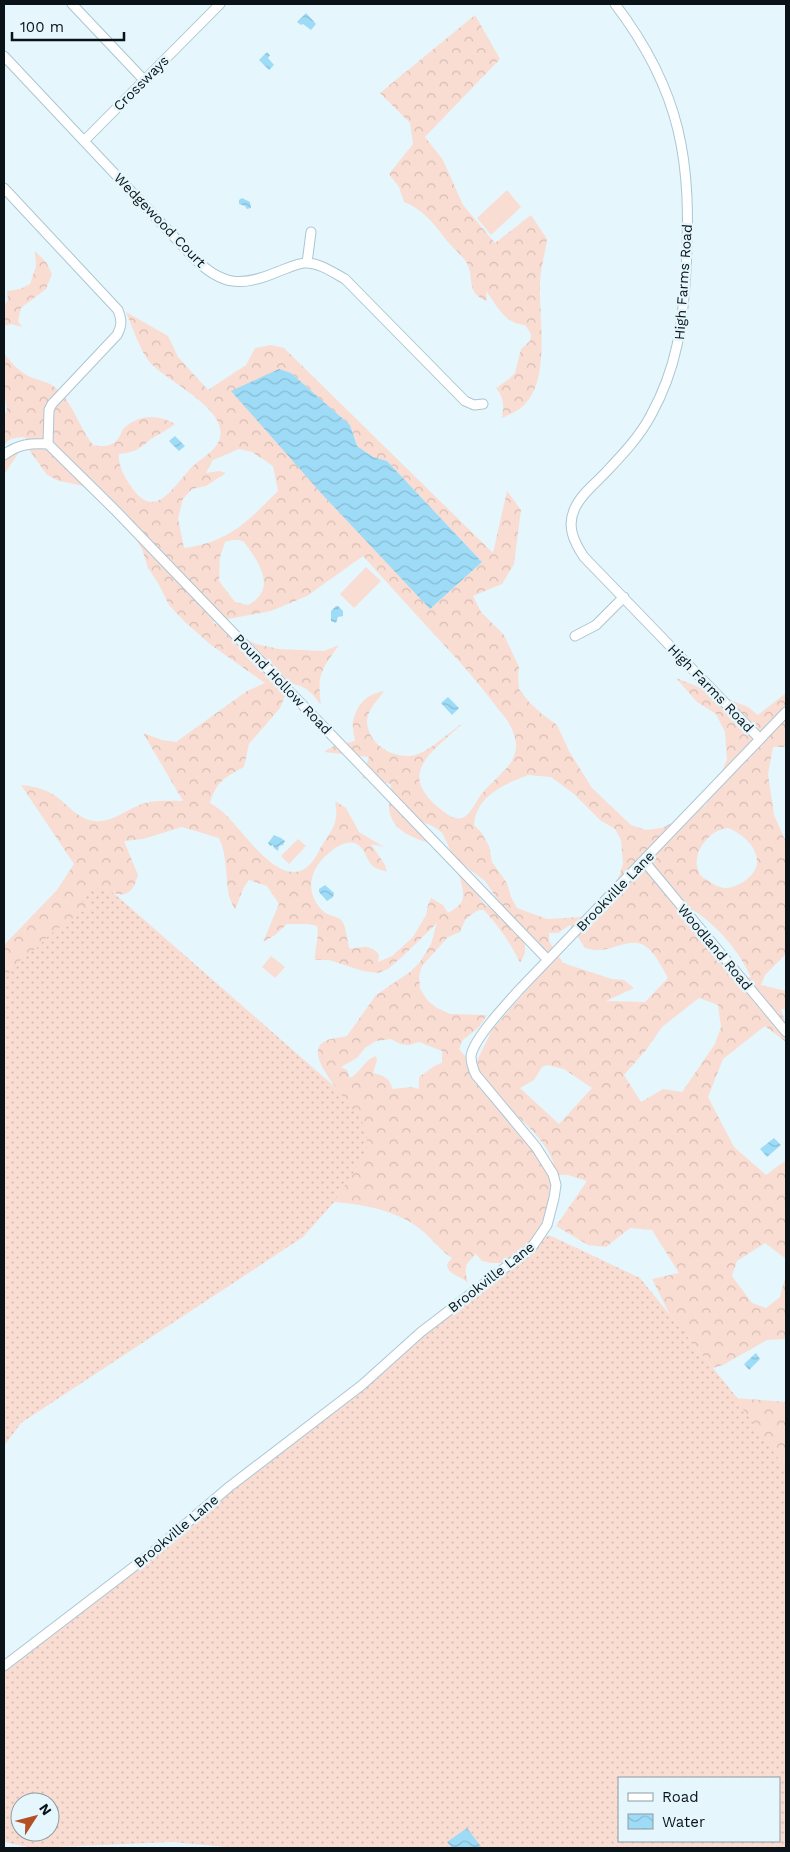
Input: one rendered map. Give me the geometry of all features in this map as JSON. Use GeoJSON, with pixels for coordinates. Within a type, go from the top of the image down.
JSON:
{"type":"FeatureCollection","features":[{"type":"Feature","properties":{"kind":"street"},"geometry":{"type":"LineString","coordinates":[[72,4],[144,80]]}},
{"type":"Feature","properties":{"kind":"street","name":"Crossways"},"geometry":{"type":"LineString","coordinates":[[84,140],[220,4]]}},
{"type":"Feature","properties":{"kind":"street","name":"High Farms Road"},"geometry":{"type":"LineString","coordinates":[[615,4],[648,51],[668,94],[682,142],[688,202],[684,295],[679,339],[661,397],[639,434],[618,460],[580,498],[572,517],[572,534],[576,546],[584,557],[760,739]]}},
{"type":"Feature","properties":{"kind":"street","name":"Wedgewood Court"},"geometry":{"type":"LineString","coordinates":[[4,56],[194,258],[211,273],[233,281],[247,282],[259,280],[288,268],[307,263]]}},
{"type":"Feature","properties":{"kind":"street"},"geometry":{"type":"LineString","coordinates":[[4,188],[118,310],[122,324],[116,335],[52,404],[49,410],[48,444],[32,443],[20,446],[4,455]]}},
{"type":"Feature","properties":{"kind":"street"},"geometry":{"type":"LineString","coordinates":[[311,232],[307,263],[331,270],[345,280],[461,397],[474,405],[483,404]]}},
{"type":"Feature","properties":{"kind":"street","name":"Pound Hollow Road"},"geometry":{"type":"LineString","coordinates":[[48,444],[115,510],[548,960]]}},
{"type":"Feature","properties":{"kind":"street"},"geometry":{"type":"LineString","coordinates":[[575,636],[596,625],[624,597]]}},
{"type":"Feature","properties":{"kind":"street","name":"Brookville Lane"},"geometry":{"type":"LineString","coordinates":[[4,1666],[153,1552],[229,1487],[362,1384],[421,1332],[532,1247],[547,1225],[556,1185],[553,1174],[536,1147],[476,1074],[471,1056],[475,1045],[518,991],[760,739],[784,717]]}},
{"type":"Feature","properties":{"kind":"street","name":"Woodland Road"},"geometry":{"type":"LineString","coordinates":[[644,861],[786,1032]]}},
{"type":"Feature","properties":{"kind":"green space"},"geometry":{"type":"Polygon","coordinates":[[[475,15],[500,59],[425,137],[443,160],[463,205],[495,243],[531,215],[547,239],[540,279],[542,349],[537,382],[531,396],[522,407],[502,418],[503,402],[496,388],[515,373],[521,349],[530,341],[531,334],[525,325],[518,324],[507,318],[486,291],[487,301],[475,293],[465,260],[424,214],[404,202],[399,187],[389,174],[413,144],[410,123],[380,93],[475,15]]]}},
{"type":"Feature","properties":{"kind":"green space"},"geometry":{"type":"Polygon","coordinates":[[[507,190],[521,207],[491,235],[477,218],[507,190]]]}},
{"type":"Feature","properties":{"kind":"green space"},"geometry":{"type":"Polygon","coordinates":[[[35,251],[46,262],[52,274],[46,289],[21,308],[18,321],[22,327],[11,324],[4,326],[4,306],[8,300],[7,291],[20,289],[30,284],[36,266],[35,251]]]}},
{"type":"Feature","properties":{"kind":"green space"},"geometry":{"type":"Polygon","coordinates":[[[126,312],[168,336],[178,357],[208,390],[246,365],[255,348],[271,345],[284,348],[493,553],[507,491],[521,510],[514,564],[502,584],[473,596],[481,612],[504,635],[519,667],[519,689],[529,702],[557,725],[569,751],[592,788],[631,825],[646,830],[662,828],[706,805],[727,760],[725,732],[716,714],[697,702],[676,678],[748,707],[758,715],[786,693],[786,747],[773,747],[768,774],[774,815],[786,842],[786,954],[765,975],[761,985],[786,991],[786,1009],[781,1009],[786,1026],[786,1042],[765,1026],[723,1059],[708,1097],[734,1147],[766,1175],[786,1160],[786,1259],[765,1243],[737,1261],[732,1276],[752,1303],[766,1308],[780,1297],[786,1274],[786,1339],[767,1340],[723,1365],[713,1368],[670,1315],[652,1279],[679,1273],[652,1230],[630,1228],[606,1247],[588,1245],[556,1226],[587,1181],[568,1175],[552,1175],[545,1222],[539,1232],[516,1258],[503,1263],[491,1263],[482,1261],[476,1254],[466,1267],[468,1283],[452,1273],[448,1268],[447,1264],[452,1258],[424,1232],[403,1218],[381,1210],[334,1202],[366,1153],[367,1137],[362,1122],[325,1071],[318,1051],[324,1042],[347,1036],[376,995],[410,972],[420,962],[431,944],[437,923],[388,969],[378,973],[363,971],[329,960],[315,960],[317,926],[287,924],[275,935],[263,942],[279,904],[267,886],[249,880],[243,889],[235,910],[229,896],[225,859],[219,838],[182,827],[143,839],[124,841],[138,875],[131,890],[125,894],[99,889],[85,892],[78,900],[98,911],[81,912],[48,936],[38,947],[18,962],[4,979],[4,945],[57,890],[74,864],[21,785],[49,792],[79,815],[95,821],[114,818],[145,803],[183,801],[143,733],[162,740],[176,742],[247,691],[265,683],[211,645],[169,605],[148,568],[142,549],[109,497],[79,485],[59,481],[47,475],[30,451],[25,437],[10,439],[4,446],[4,417],[7,409],[4,393],[4,353],[24,374],[48,383],[63,395],[93,445],[113,444],[124,428],[142,418],[162,418],[175,424],[137,450],[119,454],[120,466],[128,482],[139,496],[148,501],[156,501],[163,498],[192,467],[214,449],[219,441],[220,429],[216,418],[207,407],[148,360],[139,344],[126,312]],[[291,373],[430,609],[482,562],[387,461],[373,457],[357,446],[350,425],[291,373]],[[239,449],[213,460],[206,473],[219,471],[226,473],[206,486],[192,489],[183,499],[178,518],[184,548],[213,541],[226,535],[247,521],[278,491],[273,466],[252,452],[239,449]],[[232,540],[225,542],[220,557],[219,581],[235,602],[248,605],[257,599],[264,583],[263,575],[255,558],[244,542],[232,540]],[[363,556],[307,596],[271,611],[212,622],[256,644],[279,649],[324,651],[339,645],[324,667],[320,679],[321,705],[308,690],[290,684],[280,708],[249,744],[244,767],[218,785],[210,803],[225,814],[270,862],[283,870],[296,872],[308,866],[333,828],[336,817],[335,801],[346,808],[359,832],[384,847],[371,844],[385,865],[387,872],[373,866],[358,845],[354,843],[344,844],[329,853],[317,866],[312,881],[313,897],[317,905],[324,912],[343,922],[350,949],[366,947],[373,949],[379,955],[378,962],[392,956],[413,937],[426,915],[431,898],[443,905],[448,913],[460,904],[463,899],[463,891],[459,874],[448,845],[440,831],[421,822],[429,843],[403,832],[394,822],[389,808],[391,784],[362,778],[369,757],[324,752],[334,746],[355,741],[353,723],[357,710],[368,697],[378,692],[384,691],[367,717],[368,730],[385,750],[401,756],[410,756],[423,752],[463,723],[429,755],[422,765],[419,775],[421,786],[429,799],[444,812],[452,817],[459,818],[465,817],[469,813],[485,790],[511,763],[516,747],[510,724],[462,665],[363,556]],[[528,775],[493,792],[480,806],[474,825],[481,832],[489,846],[492,862],[507,883],[517,908],[547,919],[598,916],[620,874],[623,863],[621,840],[615,829],[600,820],[574,794],[551,777],[528,775]],[[728,828],[722,829],[710,836],[702,845],[699,850],[697,867],[702,877],[720,887],[729,888],[746,880],[754,871],[757,861],[754,850],[743,837],[728,828]],[[463,864],[475,891],[485,905],[504,909],[485,881],[463,864]],[[479,910],[465,920],[460,932],[448,937],[422,966],[419,976],[420,989],[428,1001],[450,1014],[487,1015],[479,1027],[463,1040],[459,1049],[480,1073],[477,1061],[492,1030],[551,962],[541,945],[525,943],[525,953],[520,963],[504,935],[484,910],[479,910]],[[693,910],[701,933],[721,960],[751,978],[741,959],[727,940],[693,910]],[[570,925],[558,933],[549,933],[549,941],[563,963],[612,979],[624,980],[634,988],[606,1001],[645,1002],[668,978],[651,951],[639,943],[627,943],[598,950],[585,948],[570,925]],[[699,998],[662,1027],[646,1050],[624,1075],[641,1102],[663,1089],[682,1092],[715,1044],[721,1027],[718,1005],[699,998]],[[391,1039],[376,1041],[365,1048],[357,1058],[341,1067],[347,1070],[350,1078],[368,1060],[376,1056],[377,1060],[373,1073],[383,1076],[388,1080],[392,1089],[411,1087],[419,1089],[419,1077],[442,1063],[442,1051],[419,1042],[409,1045],[400,1044],[391,1039]],[[547,1065],[542,1067],[534,1080],[520,1088],[559,1124],[592,1088],[564,1069],[547,1065]],[[511,1111],[532,1148],[554,1164],[551,1156],[536,1135],[511,1111]]]}},
{"type":"Feature","properties":{"kind":"green space"},"geometry":{"type":"Polygon","coordinates":[[[19,452],[4,475],[4,454],[19,452]]]}},
{"type":"Feature","properties":{"kind":"green space"},"geometry":{"type":"Polygon","coordinates":[[[366,567],[381,581],[354,608],[340,594],[366,567]]]}},
{"type":"Feature","properties":{"kind":"green space"},"geometry":{"type":"Polygon","coordinates":[[[298,839],[306,846],[289,864],[281,856],[298,839]]]}},
{"type":"Feature","properties":{"kind":"green space"},"geometry":{"type":"Polygon","coordinates":[[[85,868],[392,1137],[303,1237],[21,1423],[4,1446],[4,959],[85,868]]]}},
{"type":"Feature","properties":{"kind":"green space"},"geometry":{"type":"Polygon","coordinates":[[[271,956],[285,967],[275,978],[262,967],[271,956]]]}},
{"type":"Feature","properties":{"kind":"green space"},"geometry":{"type":"Polygon","coordinates":[[[549,1235],[640,1278],[786,1458],[786,1848],[237,1848],[172,1842],[33,1848],[4,1842],[4,1672],[549,1235]]]}},
{"type":"Feature","properties":{"kind":"green space"},"geometry":{"type":"Polygon","coordinates":[[[735,1398],[786,1402],[786,1469],[735,1398]]]}},
{"type":"Feature","properties":{"kind":"water"},"geometry":{"type":"Polygon","coordinates":[[[306,13],[316,24],[311,30],[297,22],[306,13]]]}},
{"type":"Feature","properties":{"kind":"water"},"geometry":{"type":"Polygon","coordinates":[[[267,52],[270,55],[268,58],[274,65],[269,70],[259,60],[267,52]]]}},
{"type":"Feature","properties":{"kind":"water"},"geometry":{"type":"Polygon","coordinates":[[[242,198],[250,202],[251,208],[247,209],[239,204],[239,200],[242,198]]]}},
{"type":"Feature","properties":{"kind":"water"},"geometry":{"type":"Polygon","coordinates":[[[279,369],[291,373],[350,425],[357,446],[373,457],[387,461],[482,562],[430,609],[321,493],[231,391],[279,369]]]}},
{"type":"Feature","properties":{"kind":"water"},"geometry":{"type":"Polygon","coordinates":[[[175,436],[185,446],[179,451],[169,441],[175,436]]]}},
{"type":"Feature","properties":{"kind":"water"},"geometry":{"type":"Polygon","coordinates":[[[336,606],[343,611],[343,616],[338,617],[336,623],[331,621],[331,611],[336,606]]]}},
{"type":"Feature","properties":{"kind":"water"},"geometry":{"type":"Polygon","coordinates":[[[448,697],[459,708],[452,715],[441,703],[448,697]]]}},
{"type":"Feature","properties":{"kind":"water"},"geometry":{"type":"Polygon","coordinates":[[[274,835],[285,841],[283,845],[279,846],[278,851],[273,845],[270,846],[268,843],[274,835]]]}},
{"type":"Feature","properties":{"kind":"water"},"geometry":{"type":"Polygon","coordinates":[[[325,885],[334,893],[333,897],[327,901],[319,892],[319,889],[325,885]]]}},
{"type":"Feature","properties":{"kind":"water"},"geometry":{"type":"Polygon","coordinates":[[[774,1138],[781,1145],[767,1157],[760,1149],[774,1138]]]}},
{"type":"Feature","properties":{"kind":"water"},"geometry":{"type":"Polygon","coordinates":[[[756,1353],[760,1359],[749,1370],[744,1364],[756,1353]]]}},
{"type":"Feature","properties":{"kind":"water"},"geometry":{"type":"Polygon","coordinates":[[[467,1828],[482,1848],[452,1848],[447,1842],[467,1828]]]}}]}
